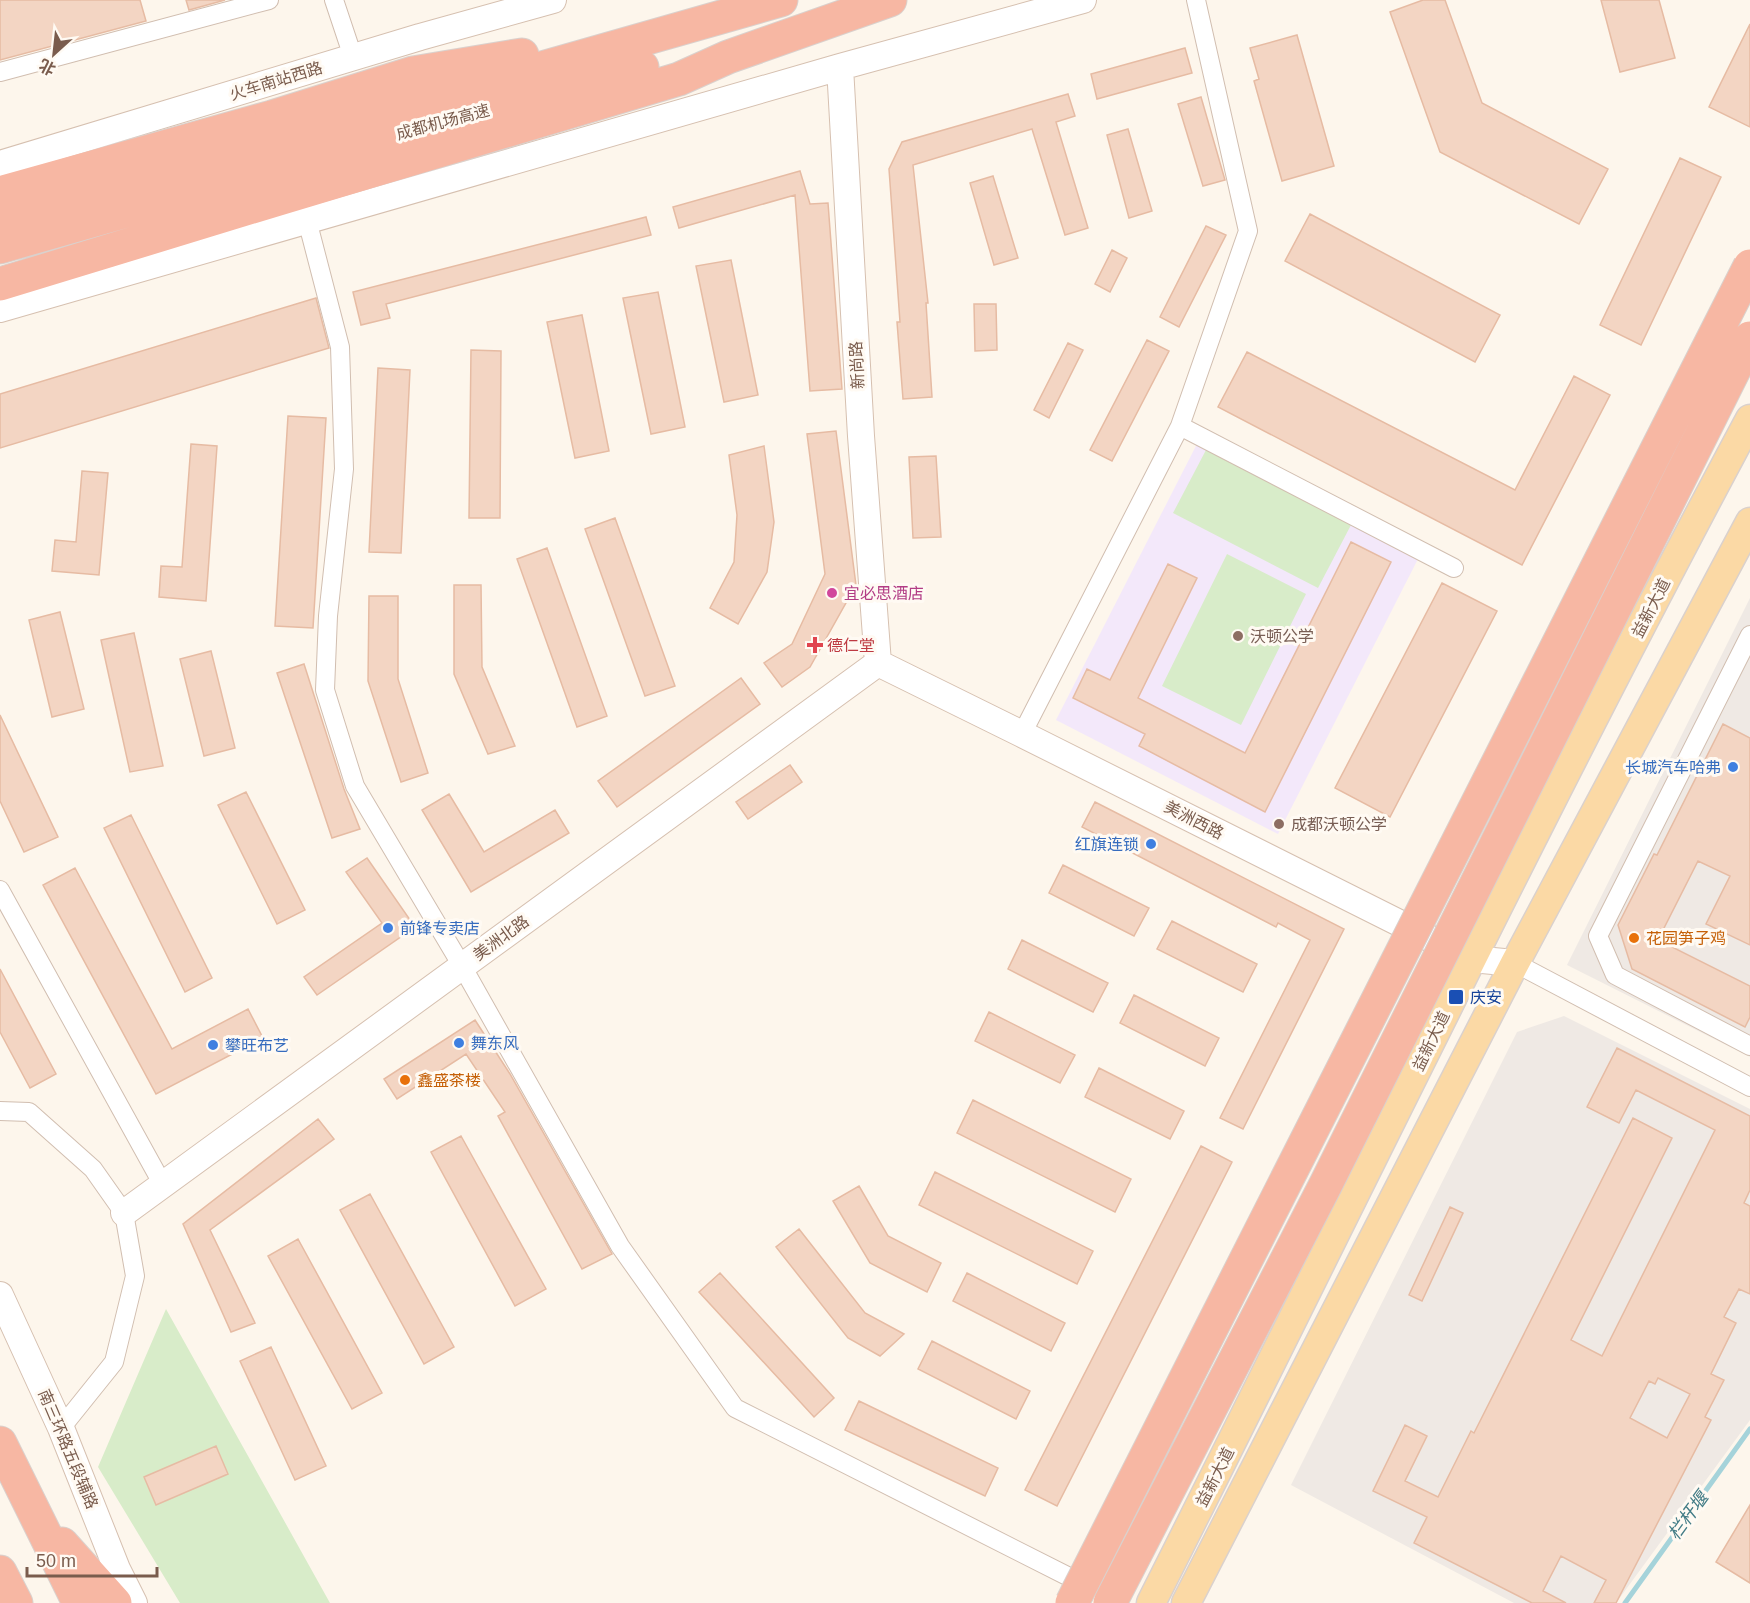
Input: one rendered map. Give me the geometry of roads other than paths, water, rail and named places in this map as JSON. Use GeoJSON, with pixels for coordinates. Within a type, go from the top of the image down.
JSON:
{"type":"FeatureCollection","features":[{"type":"Feature","properties":{"kind":"highway","name":"成都机场高速"},"geometry":{"type":"LineString","coordinates":[[0,222],[782,0]]}},
{"type":"Feature","properties":{"kind":"highway","name":"成都机场高速"},"geometry":{"type":"LineString","coordinates":[[0,247],[282,166],[888,0]]}},
{"type":"Feature","properties":{"kind":"highway"},"geometry":{"type":"LineString","coordinates":[[0,284],[679,79],[728,57],[888,0]]}},
{"type":"Feature","properties":{"kind":"highway"},"geometry":{"type":"LineString","coordinates":[[0,193],[272,117],[413,73],[701,23]]}},
{"type":"Feature","properties":{"kind":"highway"},"geometry":{"type":"LineString","coordinates":[[1072,1603],[1750,266]]}},
{"type":"Feature","properties":{"kind":"highway"},"geometry":{"type":"LineString","coordinates":[[1110,1603],[1332,1174],[1750,338]]}},
{"type":"Feature","properties":{"kind":"highway"},"geometry":{"type":"LineString","coordinates":[[0,1443],[79,1603]]}},
{"type":"Feature","properties":{"kind":"highway"},"geometry":{"type":"LineString","coordinates":[[33,1513],[115,1603]]}},
{"type":"Feature","properties":{"kind":"highway"},"geometry":{"type":"LineString","coordinates":[[0,1572],[16,1603]]}},
{"type":"Feature","properties":{"kind":"main road","name":"益新大道"},"geometry":{"type":"LineString","coordinates":[[1151,1603],[1471,959],[1686,538],[1750,419]]}},
{"type":"Feature","properties":{"kind":"main road","name":"益新大道"},"geometry":{"type":"LineString","coordinates":[[1186,1603],[1515,963],[1750,522]]}},
{"type":"Feature","properties":{"kind":"street"},"geometry":{"type":"LineString","coordinates":[[0,72],[269,0]]}},
{"type":"Feature","properties":{"kind":"street"},"geometry":{"type":"LineString","coordinates":[[334,0],[353,57]]}},
{"type":"Feature","properties":{"kind":"street","name":"火车南站西路"},"geometry":{"type":"LineString","coordinates":[[0,164],[353,57],[553,0]]}},
{"type":"Feature","properties":{"kind":"street"},"geometry":{"type":"LineString","coordinates":[[0,309],[840,67],[1083,0]]}},
{"type":"Feature","properties":{"kind":"street"},"geometry":{"type":"LineString","coordinates":[[1022,734],[1180,426],[1248,231],[1196,0]]}},
{"type":"Feature","properties":{"kind":"street","name":"新尚路"},"geometry":{"type":"LineString","coordinates":[[840,67],[861,436],[878,663]]}},
{"type":"Feature","properties":{"kind":"street"},"geometry":{"type":"LineString","coordinates":[[307,220],[340,347],[344,469],[327,616],[325,690],[355,786],[462,966],[620,1246],[735,1408],[1120,1603]]}},
{"type":"Feature","properties":{"kind":"street"},"geometry":{"type":"LineString","coordinates":[[1180,426],[1454,568]]}},
{"type":"Feature","properties":{"kind":"street"},"geometry":{"type":"LineString","coordinates":[[1750,635],[1598,936],[1615,975],[1750,1046]]}},
{"type":"Feature","properties":{"kind":"street","name":"美洲西路"},"geometry":{"type":"LineString","coordinates":[[878,663],[1471,959],[1515,963]]}},
{"type":"Feature","properties":{"kind":"street","name":"美洲北路"},"geometry":{"type":"LineString","coordinates":[[124,1213],[878,663]]}},
{"type":"Feature","properties":{"kind":"street"},"geometry":{"type":"LineString","coordinates":[[0,890],[163,1185]]}},
{"type":"Feature","properties":{"kind":"street"},"geometry":{"type":"LineString","coordinates":[[1515,963],[1750,1087]]}},
{"type":"Feature","properties":{"kind":"street"},"geometry":{"type":"LineString","coordinates":[[0,1111],[29,1112],[93,1169],[124,1213],[135,1276],[114,1362],[61,1428]]}},
{"type":"Feature","properties":{"kind":"street","name":"南三环路五段辅路"},"geometry":{"type":"LineString","coordinates":[[0,1295],[61,1428],[117,1569],[135,1603]]}},
{"type":"Feature","properties":{"kind":"waterway","name":"栏杆堰"},"geometry":{"type":"LineString","coordinates":[[1625,1603],[1750,1429]]}},
{"type":"Feature","properties":{"kind":"place","name":"宜必思酒店"},"geometry":{"type":"Point","coordinates":[832,593]}},
{"type":"Feature","properties":{"kind":"place","name":"沃顿公学"},"geometry":{"type":"Point","coordinates":[1238,636]}},
{"type":"Feature","properties":{"kind":"place","name":"德仁堂"},"geometry":{"type":"Point","coordinates":[815,645]}},
{"type":"Feature","properties":{"kind":"place","name":"长城汽车哈弗"},"geometry":{"type":"Point","coordinates":[1733,767]}},
{"type":"Feature","properties":{"kind":"place","name":"成都沃顿公学"},"geometry":{"type":"Point","coordinates":[1279,824]}},
{"type":"Feature","properties":{"kind":"place","name":"红旗连锁"},"geometry":{"type":"Point","coordinates":[1151,844]}},
{"type":"Feature","properties":{"kind":"place","name":"前锋专卖店"},"geometry":{"type":"Point","coordinates":[388,928]}},
{"type":"Feature","properties":{"kind":"place","name":"花园笋子鸡"},"geometry":{"type":"Point","coordinates":[1634,938]}},
{"type":"Feature","properties":{"kind":"place","name":"庆安"},"geometry":{"type":"Point","coordinates":[1456,997]}},
{"type":"Feature","properties":{"kind":"place","name":"舞东风"},"geometry":{"type":"Point","coordinates":[459,1043]}},
{"type":"Feature","properties":{"kind":"place","name":"攀旺布艺"},"geometry":{"type":"Point","coordinates":[213,1045]}},
{"type":"Feature","properties":{"kind":"place","name":"鑫盛茶楼"},"geometry":{"type":"Point","coordinates":[405,1080]}}]}
